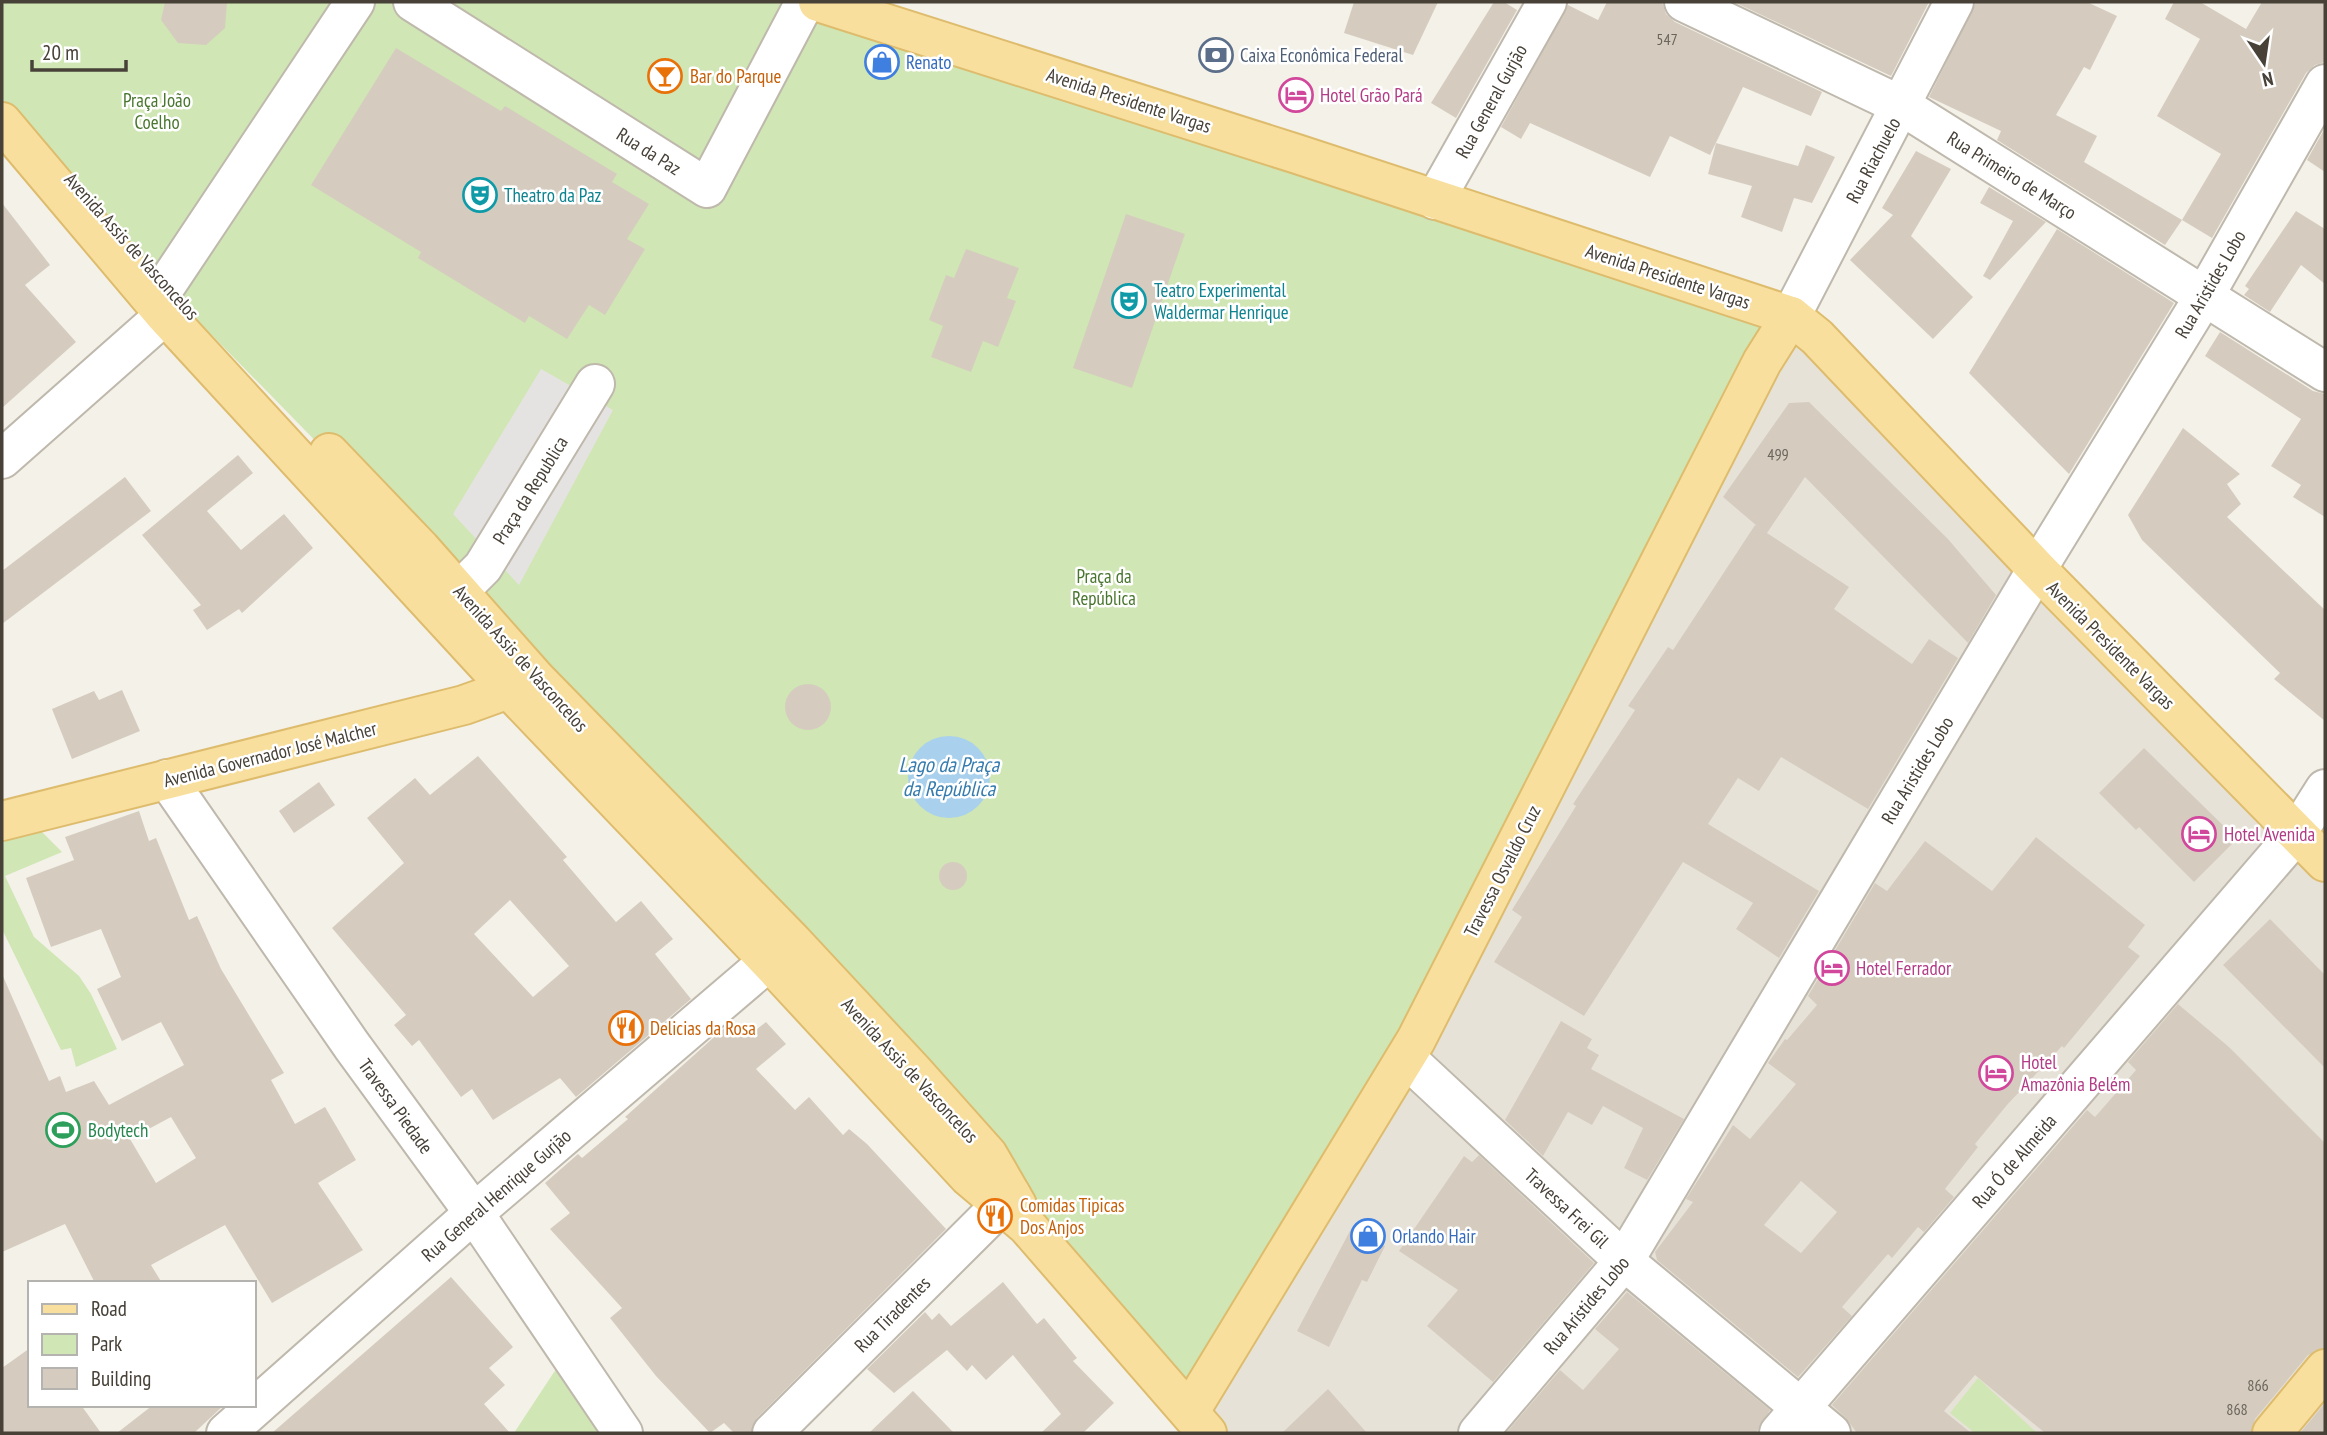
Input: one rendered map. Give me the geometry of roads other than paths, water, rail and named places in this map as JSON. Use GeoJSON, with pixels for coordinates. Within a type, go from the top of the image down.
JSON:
{"type":"FeatureCollection","features":[{"type":"Feature","properties":{"kind":"main road","name":"Avenida Presidente Vargas"},"geometry":{"type":"LineString","coordinates":[[818,2],[1791,316],[1817,337],[2037,569],[2325,862]]}},
{"type":"Feature","properties":{"kind":"main road","name":"Avenida Assis de Vasconcelos"},"geometry":{"type":"LineString","coordinates":[[2,99],[165,301],[459,590],[523,684],[792,942],[914,1072],[988,1155],[1014,1208],[1198,1422]]}},
{"type":"Feature","properties":{"kind":"main road","name":"Avenida Assis de Vasconcelos"},"geometry":{"type":"LineString","coordinates":[[2,122],[165,301],[523,684],[769,961],[969,1177],[1014,1208]]}},
{"type":"Feature","properties":{"kind":"main road","name":"Travessa Osvaldo Cruz"},"geometry":{"type":"LineString","coordinates":[[1198,1422],[1406,1058],[1762,362],[1791,316]]}},
{"type":"Feature","properties":{"kind":"main road","name":"Avenida Governador José Malcher"},"geometry":{"type":"LineString","coordinates":[[2,821],[464,705],[523,684]]}},
{"type":"Feature","properties":{"kind":"main road"},"geometry":{"type":"LineString","coordinates":[[2272,1433],[2325,1369]]}},
{"type":"Feature","properties":{"kind":"street"},"geometry":{"type":"LineString","coordinates":[[2,459],[165,301],[355,2]]}},
{"type":"Feature","properties":{"kind":"street","name":"Rua da Paz"},"geometry":{"type":"LineString","coordinates":[[413,2],[707,188],[805,2]]}},
{"type":"Feature","properties":{"kind":"street","name":"Rua General Gurjão"},"geometry":{"type":"LineString","coordinates":[[1435,200],[1547,2]]}},
{"type":"Feature","properties":{"kind":"street","name":"Rua Primeiro de Março"},"geometry":{"type":"LineString","coordinates":[[1684,2],[1902,106],[2325,372]]}},
{"type":"Feature","properties":{"kind":"street","name":"Rua Riachuelo"},"geometry":{"type":"LineString","coordinates":[[1791,316],[1954,2]]}},
{"type":"Feature","properties":{"kind":"street","name":"Rua Aristides Lobo"},"geometry":{"type":"LineString","coordinates":[[1478,1433],[1624,1261],[2037,569],[2205,295],[2325,84]]}},
{"type":"Feature","properties":{"kind":"street","name":"Praça da Republica"},"geometry":{"type":"LineString","coordinates":[[459,590],[483,567],[595,384]]}},
{"type":"Feature","properties":{"kind":"street","name":"Travessa Piedade"},"geometry":{"type":"LineString","coordinates":[[167,779],[352,1046],[474,1213],[623,1433]]}},
{"type":"Feature","properties":{"kind":"street","name":"Rua Ó de Almeida"},"geometry":{"type":"LineString","coordinates":[[1790,1421],[2297,833],[2325,789]]}},
{"type":"Feature","properties":{"kind":"street","name":"Rua General Henrique Gurjão"},"geometry":{"type":"LineString","coordinates":[[256,1406],[474,1213],[769,961]]}},
{"type":"Feature","properties":{"kind":"street","name":"Travessa Frei Gil"},"geometry":{"type":"LineString","coordinates":[[1406,1058],[1624,1261],[1790,1421],[1831,1433]]}},
{"type":"Feature","properties":{"kind":"street","name":"Rua Tiradentes"},"geometry":{"type":"LineString","coordinates":[[772,1433],[1014,1208]]}},
{"type":"Feature","properties":{"kind":"street","name":"Rua General Henrique Gurjão"},"geometry":{"type":"LineString","coordinates":[[226,1433],[255,1407]]}},
{"type":"Feature","properties":{"kind":"water","name":"Lago da Praça da República"},"geometry":{"type":"Polygon","coordinates":[[[941,736],[957,736],[972,743],[983,754],[990,769],[987,793],[978,806],[957,818],[941,818],[926,811],[915,800],[908,785],[908,769],[915,754],[926,743],[941,736]]]}},
{"type":"Feature","properties":{"kind":"place","name":"Caixa Econômica Federal"},"geometry":{"type":"Point","coordinates":[1216,55]}},
{"type":"Feature","properties":{"kind":"place","name":"Renato"},"geometry":{"type":"Point","coordinates":[882,62]}},
{"type":"Feature","properties":{"kind":"place","name":"Bar do Parque"},"geometry":{"type":"Point","coordinates":[665,76]}},
{"type":"Feature","properties":{"kind":"place","name":"Hotel Grão Pará"},"geometry":{"type":"Point","coordinates":[1296,95]}},
{"type":"Feature","properties":{"kind":"place","name":"Theatro da Paz"},"geometry":{"type":"Point","coordinates":[480,195]}},
{"type":"Feature","properties":{"kind":"place","name":"Teatro Experimental Waldermar Henrique"},"geometry":{"type":"Point","coordinates":[1129,301]}},
{"type":"Feature","properties":{"kind":"place","name":"Hotel Avenida"},"geometry":{"type":"Point","coordinates":[2199,834]}},
{"type":"Feature","properties":{"kind":"place","name":"Hotel Ferrador"},"geometry":{"type":"Point","coordinates":[1832,968]}},
{"type":"Feature","properties":{"kind":"place","name":"Delicias da Rosa"},"geometry":{"type":"Point","coordinates":[626,1028]}},
{"type":"Feature","properties":{"kind":"place","name":"Hotel Amazônia Belém"},"geometry":{"type":"Point","coordinates":[1996,1073]}},
{"type":"Feature","properties":{"kind":"place","name":"Bodytech"},"geometry":{"type":"Point","coordinates":[63,1130]}},
{"type":"Feature","properties":{"kind":"place","name":"Comidas Tipicas Dos Anjos"},"geometry":{"type":"Point","coordinates":[995,1216]}},
{"type":"Feature","properties":{"kind":"place","name":"Orlando Hair"},"geometry":{"type":"Point","coordinates":[1368,1236]}},
{"type":"Feature","properties":{"kind":"park label","name":"Praça João Coelho"},"geometry":{"type":"Point","coordinates":[157,111]}},
{"type":"Feature","properties":{"kind":"park label","name":"Praça da República"},"geometry":{"type":"Point","coordinates":[1104,587]}}]}
